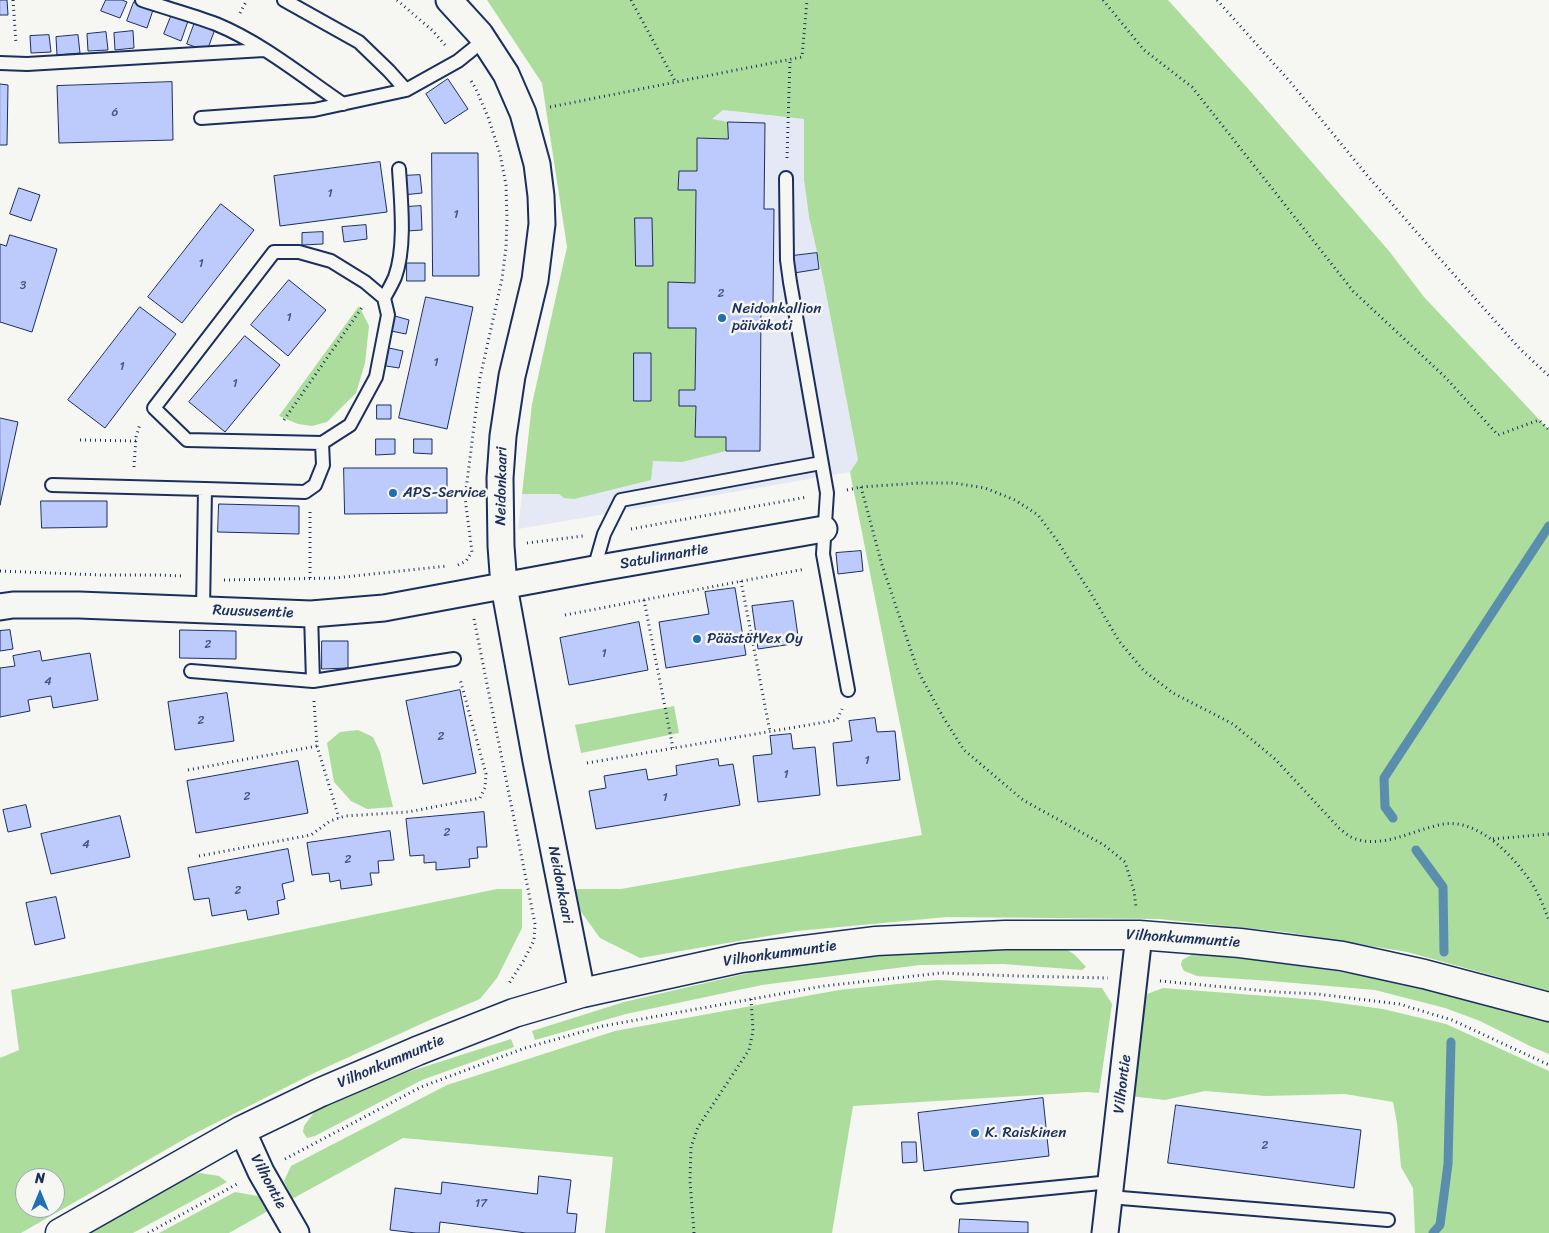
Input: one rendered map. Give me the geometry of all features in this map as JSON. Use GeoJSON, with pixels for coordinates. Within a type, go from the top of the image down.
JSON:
{"type":"FeatureCollection","features":[{"type":"Feature","properties":{"kind":"street","name":"Neidonkaari"},"geometry":{"type":"LineString","coordinates":[[449,0],[484,40],[506,74],[523,113],[537,164],[542,224],[535,280],[512,376],[503,436],[500,478],[501,546],[504,586],[536,761],[582,993]]}},
{"type":"Feature","properties":{"kind":"street","name":"Satulinnantie"},"geometry":{"type":"LineString","coordinates":[[504,586],[824,529]]}},
{"type":"Feature","properties":{"kind":"street","name":"Ruususentie"},"geometry":{"type":"LineString","coordinates":[[0,607],[13,605],[79,605],[311,614],[384,608],[504,586]]}},
{"type":"Feature","properties":{"kind":"street","name":"Vilhonkummuntie"},"geometry":{"type":"LineString","coordinates":[[60,1233],[242,1130],[321,1092],[391,1062],[514,1013],[582,993],[741,958],[876,941],[1005,935],[1140,935],[1240,943],[1342,956],[1424,974],[1549,1007]]}},
{"type":"Feature","properties":{"kind":"street","name":"Vilhontie"},"geometry":{"type":"LineString","coordinates":[[1105,1233],[1140,935]]}},
{"type":"Feature","properties":{"kind":"street","name":"Vilhontie"},"geometry":{"type":"LineString","coordinates":[[242,1130],[261,1172],[296,1233]]}},
{"type":"Feature","properties":{"kind":"lane"},"geometry":{"type":"LineString","coordinates":[[142,0],[216,24],[264,50],[343,104]]}},
{"type":"Feature","properties":{"kind":"lane"},"geometry":{"type":"LineString","coordinates":[[284,0],[359,42],[406,90]]}},
{"type":"Feature","properties":{"kind":"lane"},"geometry":{"type":"LineString","coordinates":[[201,118],[314,110],[406,90],[458,61],[484,40]]}},
{"type":"Feature","properties":{"kind":"lane"},"geometry":{"type":"LineString","coordinates":[[0,63],[17,64],[264,50]]}},
{"type":"Feature","properties":{"kind":"lane"},"geometry":{"type":"LineString","coordinates":[[379,294],[395,277],[400,252],[402,215],[399,169]]}},
{"type":"Feature","properties":{"kind":"lane"},"geometry":{"type":"LineString","coordinates":[[786,178],[787,260],[827,493],[823,554],[848,690]]}},
{"type":"Feature","properties":{"kind":"lane"},"geometry":{"type":"LineString","coordinates":[[274,252],[300,252],[331,261],[365,282],[379,294],[388,315],[376,377],[350,425],[322,443],[187,440],[154,408],[274,252]]}},
{"type":"Feature","properties":{"kind":"lane"},"geometry":{"type":"LineString","coordinates":[[52,485],[305,492],[315,485],[322,465],[322,443]]}},
{"type":"Feature","properties":{"kind":"lane"},"geometry":{"type":"LineString","coordinates":[[594,569],[604,534],[621,500],[821,463]]}},
{"type":"Feature","properties":{"kind":"lane"},"geometry":{"type":"LineString","coordinates":[[204,610],[205,489]]}},
{"type":"Feature","properties":{"kind":"lane"},"geometry":{"type":"LineString","coordinates":[[311,614],[313,682]]}},
{"type":"Feature","properties":{"kind":"lane"},"geometry":{"type":"LineString","coordinates":[[190,671],[313,682],[454,659]]}},
{"type":"Feature","properties":{"kind":"lane"},"geometry":{"type":"LineString","coordinates":[[958,1197],[1110,1190],[1388,1220]]}},
{"type":"Feature","properties":{"kind":"path"},"geometry":{"type":"LineString","coordinates":[[13,0],[17,64]]}},
{"type":"Feature","properties":{"kind":"path"},"geometry":{"type":"LineString","coordinates":[[631,0],[675,81]]}},
{"type":"Feature","properties":{"kind":"path"},"geometry":{"type":"LineString","coordinates":[[523,113],[802,57],[807,0]]}},
{"type":"Feature","properties":{"kind":"path"},"geometry":{"type":"LineString","coordinates":[[1103,0],[1144,50],[1192,87],[1353,291],[1445,377],[1498,434],[1539,420],[1549,430]]}},
{"type":"Feature","properties":{"kind":"path"},"geometry":{"type":"LineString","coordinates":[[1217,0],[1292,84],[1366,174],[1520,349],[1549,376]]}},
{"type":"Feature","properties":{"kind":"path"},"geometry":{"type":"LineString","coordinates":[[786,178],[790,59]]}},
{"type":"Feature","properties":{"kind":"path"},"geometry":{"type":"LineString","coordinates":[[269,441],[379,294]]}},
{"type":"Feature","properties":{"kind":"path"},"geometry":{"type":"LineString","coordinates":[[134,487],[136,441],[141,422],[154,408]]}},
{"type":"Feature","properties":{"kind":"path"},"geometry":{"type":"LineString","coordinates":[[80,440],[136,441]]}},
{"type":"Feature","properties":{"kind":"path"},"geometry":{"type":"LineString","coordinates":[[501,546],[604,534],[860,488],[919,483],[954,483],[985,488],[1015,500],[1038,515],[1056,538],[1119,642],[1144,671],[1173,693],[1233,724],[1275,759],[1339,828],[1350,837],[1364,841],[1384,841],[1446,824],[1470,827],[1493,839],[1516,862],[1532,883],[1549,920]]}},
{"type":"Feature","properties":{"kind":"path"},"geometry":{"type":"LineString","coordinates":[[310,488],[310,578]]}},
{"type":"Feature","properties":{"kind":"path"},"geometry":{"type":"LineString","coordinates":[[860,488],[885,573],[915,663],[943,717],[964,750],[1023,800],[1104,845],[1125,862],[1134,891],[1140,935]]}},
{"type":"Feature","properties":{"kind":"path"},"geometry":{"type":"LineString","coordinates":[[466,561],[469,592],[535,924],[534,940],[507,987],[525,1048]]}},
{"type":"Feature","properties":{"kind":"path"},"geometry":{"type":"LineString","coordinates":[[565,615],[825,566]]}},
{"type":"Feature","properties":{"kind":"path"},"geometry":{"type":"LineString","coordinates":[[741,581],[770,732]]}},
{"type":"Feature","properties":{"kind":"path"},"geometry":{"type":"LineString","coordinates":[[644,600],[673,748]]}},
{"type":"Feature","properties":{"kind":"path"},"geometry":{"type":"LineString","coordinates":[[199,856],[310,835],[330,820],[345,816],[408,812],[480,798],[485,788],[486,774],[454,659]]}},
{"type":"Feature","properties":{"kind":"path"},"geometry":{"type":"LineString","coordinates":[[313,682],[318,746],[339,818]]}},
{"type":"Feature","properties":{"kind":"path"},"geometry":{"type":"LineString","coordinates":[[587,763],[838,720],[848,690]]}},
{"type":"Feature","properties":{"kind":"path"},"geometry":{"type":"LineString","coordinates":[[188,770],[318,746]]}},
{"type":"Feature","properties":{"kind":"path"},"geometry":{"type":"LineString","coordinates":[[1493,839],[1549,834]]}},
{"type":"Feature","properties":{"kind":"path"},"geometry":{"type":"LineString","coordinates":[[148,1233],[421,1087],[525,1048],[603,1026],[824,986],[941,973],[1135,978],[1317,994],[1399,1004],[1452,1020],[1549,1066]]}},
{"type":"Feature","properties":{"kind":"path"},"geometry":{"type":"LineString","coordinates":[[694,1233],[690,1180],[691,1147],[698,1127],[749,1050],[753,1031],[750,999]]}},
{"type":"Feature","properties":{"kind":"shaded area","name":"Neidonkallion päiväkoti"},"geometry":{"type":"Polygon","coordinates":[[[723,110],[804,119],[804,180],[809,217],[823,278],[858,461],[850,472],[518,529],[522,494],[558,494],[629,174],[723,110]]]}},
{"type":"Feature","properties":{"kind":"green space"},"geometry":{"type":"Polygon","coordinates":[[[487,0],[1168,0],[1389,251],[1424,297],[1549,430],[1549,991],[1407,952],[1285,932],[1159,919],[947,917],[797,931],[640,958],[600,938],[576,905],[574,889],[621,889],[922,835],[850,472],[858,460],[823,278],[809,217],[804,180],[804,119],[723,110],[712,119],[728,122],[728,139],[697,138],[697,171],[679,171],[678,189],[696,190],[695,283],[669,282],[696,328],[695,390],[679,406],[696,406],[695,437],[726,437],[726,451],[682,462],[653,461],[651,480],[574,499],[564,498],[559,494],[522,494],[532,404],[567,247],[542,83],[487,0]]]}},
{"type":"Feature","properties":{"kind":"green space"},"geometry":{"type":"Polygon","coordinates":[[[359,306],[369,326],[365,363],[356,393],[327,422],[312,426],[298,424],[279,416],[359,306]]]}},
{"type":"Feature","properties":{"kind":"green space"},"geometry":{"type":"Polygon","coordinates":[[[674,706],[679,733],[581,753],[575,725],[674,706]]]}},
{"type":"Feature","properties":{"kind":"green space"},"geometry":{"type":"Polygon","coordinates":[[[358,730],[373,737],[380,752],[393,807],[367,809],[351,801],[334,782],[327,743],[340,732],[358,730]]]}},
{"type":"Feature","properties":{"kind":"green space"},"geometry":{"type":"Polygon","coordinates":[[[497,889],[522,889],[522,928],[497,978],[480,999],[314,1073],[188,1137],[65,1208],[65,1168],[15,1168],[15,1218],[47,1218],[21,1233],[0,1233],[0,1058],[19,1050],[11,990],[497,889]]]}},
{"type":"Feature","properties":{"kind":"green space"},"geometry":{"type":"Polygon","coordinates":[[[1063,947],[1075,955],[1086,967],[1082,970],[1003,964],[920,965],[762,985],[626,1014],[535,1040],[532,1031],[624,1002],[761,970],[920,950],[1063,947]]]}},
{"type":"Feature","properties":{"kind":"green space"},"geometry":{"type":"Polygon","coordinates":[[[1195,953],[1284,963],[1373,978],[1505,1007],[1549,1019],[1549,1054],[1480,1021],[1445,1008],[1375,990],[1197,976],[1184,971],[1181,965],[1182,960],[1195,953]]]}},
{"type":"Feature","properties":{"kind":"green space"},"geometry":{"type":"Polygon","coordinates":[[[937,980],[1102,988],[1112,1004],[1099,1093],[1087,1092],[853,1106],[832,1233],[605,1233],[613,1157],[403,1138],[292,1199],[284,1181],[291,1166],[447,1085],[615,1031],[839,990],[937,980]]]}},
{"type":"Feature","properties":{"kind":"green space"},"geometry":{"type":"Polygon","coordinates":[[[1163,988],[1318,1000],[1383,1009],[1446,1024],[1549,1071],[1549,1233],[1415,1233],[1413,1188],[1401,1167],[1393,1102],[1345,1094],[1266,1096],[1205,1091],[1165,1100],[1130,1096],[1139,1008],[1147,994],[1163,988]]]}},
{"type":"Feature","properties":{"kind":"green space"},"geometry":{"type":"Polygon","coordinates":[[[511,1039],[514,1047],[422,1080],[315,1136],[307,1138],[303,1132],[304,1126],[315,1111],[405,1073],[511,1039]]]}},
{"type":"Feature","properties":{"kind":"green space"},"geometry":{"type":"Polygon","coordinates":[[[200,1173],[219,1176],[227,1182],[133,1233],[88,1233],[184,1178],[200,1173]]]}},
{"type":"Feature","properties":{"kind":"green space"},"geometry":{"type":"Polygon","coordinates":[[[235,1192],[258,1196],[268,1211],[229,1233],[159,1233],[235,1192]]]}},
{"type":"Feature","properties":{"kind":"building"},"geometry":{"type":"Polygon","coordinates":[[[0,0],[7,0],[8,15],[0,15],[0,0]]]}},
{"type":"Feature","properties":{"kind":"building"},"geometry":{"type":"Polygon","coordinates":[[[106,0],[122,0],[127,2],[120,18],[101,11],[106,0]]]}},
{"type":"Feature","properties":{"kind":"building"},"geometry":{"type":"Polygon","coordinates":[[[134,2],[153,10],[147,28],[127,21],[134,2]]]}},
{"type":"Feature","properties":{"kind":"building"},"geometry":{"type":"Polygon","coordinates":[[[172,14],[188,21],[181,41],[164,34],[172,14]]]}},
{"type":"Feature","properties":{"kind":"building"},"geometry":{"type":"Polygon","coordinates":[[[195,22],[215,29],[207,51],[187,44],[195,22]]]}},
{"type":"Feature","properties":{"kind":"building"},"geometry":{"type":"Polygon","coordinates":[[[133,31],[134,48],[115,50],[114,33],[133,31]]]}},
{"type":"Feature","properties":{"kind":"building"},"geometry":{"type":"Polygon","coordinates":[[[106,32],[108,50],[88,51],[87,34],[106,32]]]}},
{"type":"Feature","properties":{"kind":"building"},"geometry":{"type":"Polygon","coordinates":[[[49,35],[51,52],[31,53],[30,36],[49,35]]]}},
{"type":"Feature","properties":{"kind":"building"},"geometry":{"type":"Polygon","coordinates":[[[78,35],[80,53],[57,55],[56,37],[78,35]]]}},
{"type":"Feature","properties":{"kind":"building"},"geometry":{"type":"Polygon","coordinates":[[[448,79],[468,109],[445,124],[426,94],[448,79]]]}},
{"type":"Feature","properties":{"kind":"building"},"geometry":{"type":"Polygon","coordinates":[[[172,82],[173,140],[59,143],[57,86],[172,82]]]}},
{"type":"Feature","properties":{"kind":"building"},"geometry":{"type":"Polygon","coordinates":[[[0,84],[8,85],[7,145],[0,145],[0,84]]]}},
{"type":"Feature","properties":{"kind":"building"},"geometry":{"type":"Polygon","coordinates":[[[728,122],[765,123],[764,209],[774,209],[773,305],[761,305],[760,451],[726,451],[726,437],[695,437],[696,406],[679,406],[679,390],[695,390],[696,328],[668,328],[668,282],[695,283],[696,190],[678,190],[679,171],[697,171],[697,138],[728,139],[728,122]]]}},
{"type":"Feature","properties":{"kind":"building"},"geometry":{"type":"Polygon","coordinates":[[[432,153],[478,153],[479,276],[433,276],[432,153]]]}},
{"type":"Feature","properties":{"kind":"building"},"geometry":{"type":"Polygon","coordinates":[[[380,162],[387,212],[280,226],[274,176],[380,162]]]}},
{"type":"Feature","properties":{"kind":"building"},"geometry":{"type":"Polygon","coordinates":[[[420,175],[422,193],[403,195],[402,176],[420,175]]]}},
{"type":"Feature","properties":{"kind":"building"},"geometry":{"type":"Polygon","coordinates":[[[19,188],[40,195],[31,221],[10,214],[19,188]]]}},
{"type":"Feature","properties":{"kind":"building"},"geometry":{"type":"Polygon","coordinates":[[[221,204],[254,230],[182,323],[148,297],[221,204]]]}},
{"type":"Feature","properties":{"kind":"building"},"geometry":{"type":"Polygon","coordinates":[[[421,206],[422,230],[407,231],[406,207],[421,206]]]}},
{"type":"Feature","properties":{"kind":"building"},"geometry":{"type":"Polygon","coordinates":[[[635,218],[652,218],[653,266],[636,266],[635,218]]]}},
{"type":"Feature","properties":{"kind":"building"},"geometry":{"type":"Polygon","coordinates":[[[366,225],[367,239],[344,242],[342,227],[366,225]]]}},
{"type":"Feature","properties":{"kind":"building"},"geometry":{"type":"Polygon","coordinates":[[[323,232],[323,244],[302,245],[302,233],[323,232]]]}},
{"type":"Feature","properties":{"kind":"building"},"geometry":{"type":"Polygon","coordinates":[[[10,235],[57,249],[32,332],[0,322],[0,244],[6,246],[10,235]]]}},
{"type":"Feature","properties":{"kind":"building"},"geometry":{"type":"Polygon","coordinates":[[[817,253],[819,269],[794,273],[792,256],[817,253]]]}},
{"type":"Feature","properties":{"kind":"building"},"geometry":{"type":"Polygon","coordinates":[[[407,263],[425,263],[425,281],[407,281],[407,263]]]}},
{"type":"Feature","properties":{"kind":"building"},"geometry":{"type":"Polygon","coordinates":[[[289,280],[326,310],[288,356],[251,325],[289,280]]]}},
{"type":"Feature","properties":{"kind":"building"},"geometry":{"type":"Polygon","coordinates":[[[426,297],[473,307],[447,429],[399,418],[426,297]]]}},
{"type":"Feature","properties":{"kind":"building"},"geometry":{"type":"Polygon","coordinates":[[[140,307],[176,334],[105,428],[68,400],[140,307]]]}},
{"type":"Feature","properties":{"kind":"building"},"geometry":{"type":"Polygon","coordinates":[[[395,316],[409,320],[406,334],[391,331],[395,316]]]}},
{"type":"Feature","properties":{"kind":"building"},"geometry":{"type":"Polygon","coordinates":[[[245,336],[280,365],[225,432],[189,402],[245,336]]]}},
{"type":"Feature","properties":{"kind":"building"},"geometry":{"type":"Polygon","coordinates":[[[389,348],[403,351],[399,368],[386,366],[389,348]]]}},
{"type":"Feature","properties":{"kind":"building"},"geometry":{"type":"Polygon","coordinates":[[[634,353],[651,353],[651,401],[634,401],[634,353]]]}},
{"type":"Feature","properties":{"kind":"building"},"geometry":{"type":"Polygon","coordinates":[[[377,405],[391,405],[391,419],[377,419],[377,405]]]}},
{"type":"Feature","properties":{"kind":"building"},"geometry":{"type":"Polygon","coordinates":[[[0,418],[18,422],[0,505],[0,418]]]}},
{"type":"Feature","properties":{"kind":"building"},"geometry":{"type":"Polygon","coordinates":[[[376,439],[395,439],[395,454],[376,455],[376,439]]]}},
{"type":"Feature","properties":{"kind":"building"},"geometry":{"type":"Polygon","coordinates":[[[414,439],[432,439],[432,454],[414,453],[414,439]]]}},
{"type":"Feature","properties":{"kind":"building"},"geometry":{"type":"Polygon","coordinates":[[[344,468],[447,468],[447,513],[345,514],[344,468]]]}},
{"type":"Feature","properties":{"kind":"building"},"geometry":{"type":"Polygon","coordinates":[[[41,501],[107,501],[107,527],[42,528],[41,501]]]}},
{"type":"Feature","properties":{"kind":"building"},"geometry":{"type":"Polygon","coordinates":[[[219,504],[299,506],[299,534],[218,532],[219,504]]]}},
{"type":"Feature","properties":{"kind":"building"},"geometry":{"type":"Polygon","coordinates":[[[861,551],[863,571],[838,574],[836,553],[861,551]]]}},
{"type":"Feature","properties":{"kind":"building"},"geometry":{"type":"Polygon","coordinates":[[[735,588],[746,655],[666,668],[659,622],[709,614],[705,592],[735,588]]]}},
{"type":"Feature","properties":{"kind":"building"},"geometry":{"type":"Polygon","coordinates":[[[793,601],[799,643],[758,649],[752,606],[793,601]]]}},
{"type":"Feature","properties":{"kind":"building"},"geometry":{"type":"Polygon","coordinates":[[[639,622],[648,670],[569,685],[560,638],[639,622]]]}},
{"type":"Feature","properties":{"kind":"building"},"geometry":{"type":"Polygon","coordinates":[[[10,630],[13,649],[0,651],[0,631],[10,630]]]}},
{"type":"Feature","properties":{"kind":"building"},"geometry":{"type":"Polygon","coordinates":[[[180,630],[236,631],[236,659],[180,658],[180,630]]]}},
{"type":"Feature","properties":{"kind":"building"},"geometry":{"type":"Polygon","coordinates":[[[322,641],[348,641],[348,668],[322,669],[322,641]]]}},
{"type":"Feature","properties":{"kind":"building"},"geometry":{"type":"Polygon","coordinates":[[[40,651],[42,661],[90,653],[98,700],[53,708],[51,696],[28,700],[30,711],[0,717],[0,668],[15,666],[13,656],[40,651]]]}},
{"type":"Feature","properties":{"kind":"building"},"geometry":{"type":"Polygon","coordinates":[[[460,690],[476,773],[423,784],[406,701],[460,690]]]}},
{"type":"Feature","properties":{"kind":"building"},"geometry":{"type":"Polygon","coordinates":[[[227,693],[234,741],[175,750],[168,702],[227,693]]]}},
{"type":"Feature","properties":{"kind":"building"},"geometry":{"type":"Polygon","coordinates":[[[875,718],[877,732],[895,731],[900,780],[837,786],[833,743],[852,741],[849,721],[875,718]]]}},
{"type":"Feature","properties":{"kind":"building"},"geometry":{"type":"Polygon","coordinates":[[[791,734],[793,749],[815,747],[820,795],[758,802],[753,756],[772,754],[770,736],[791,734]]]}},
{"type":"Feature","properties":{"kind":"building"},"geometry":{"type":"Polygon","coordinates":[[[718,759],[719,766],[733,764],[740,805],[596,829],[589,791],[606,788],[604,776],[646,769],[648,780],[677,775],[676,766],[718,759]]]}},
{"type":"Feature","properties":{"kind":"building"},"geometry":{"type":"Polygon","coordinates":[[[298,761],[308,813],[196,833],[187,781],[298,761]]]}},
{"type":"Feature","properties":{"kind":"building"},"geometry":{"type":"Polygon","coordinates":[[[26,805],[31,827],[8,832],[3,810],[26,805]]]}},
{"type":"Feature","properties":{"kind":"building"},"geometry":{"type":"Polygon","coordinates":[[[484,812],[487,847],[477,847],[478,858],[469,859],[470,867],[436,870],[436,862],[424,863],[424,855],[410,856],[406,819],[484,812]]]}},
{"type":"Feature","properties":{"kind":"building"},"geometry":{"type":"Polygon","coordinates":[[[120,816],[130,857],[51,874],[41,834],[120,816]]]}},
{"type":"Feature","properties":{"kind":"building"},"geometry":{"type":"Polygon","coordinates":[[[390,831],[394,860],[378,861],[379,873],[370,873],[372,885],[341,889],[340,880],[330,882],[329,873],[312,875],[307,843],[390,831]]]}},
{"type":"Feature","properties":{"kind":"building"},"geometry":{"type":"Polygon","coordinates":[[[288,849],[294,881],[282,884],[285,899],[277,901],[279,914],[248,920],[246,910],[212,916],[209,898],[194,900],[188,868],[288,849]]]}},
{"type":"Feature","properties":{"kind":"building"},"geometry":{"type":"Polygon","coordinates":[[[56,897],[65,938],[35,945],[26,903],[56,897]]]}},
{"type":"Feature","properties":{"kind":"building"},"geometry":{"type":"Polygon","coordinates":[[[1043,1098],[1049,1156],[924,1171],[918,1113],[1043,1098]]]}},
{"type":"Feature","properties":{"kind":"building"},"geometry":{"type":"Polygon","coordinates":[[[1176,1105],[1361,1130],[1354,1188],[1168,1163],[1176,1105]]]}},
{"type":"Feature","properties":{"kind":"building"},"geometry":{"type":"Polygon","coordinates":[[[902,1142],[916,1142],[917,1162],[903,1163],[902,1142]]]}},
{"type":"Feature","properties":{"kind":"building"},"geometry":{"type":"Polygon","coordinates":[[[539,1176],[571,1180],[567,1213],[577,1214],[575,1233],[526,1233],[440,1222],[439,1233],[390,1230],[395,1188],[441,1194],[442,1182],[537,1194],[539,1176]]]}},
{"type":"Feature","properties":{"kind":"building"},"geometry":{"type":"Polygon","coordinates":[[[960,1219],[1028,1222],[1028,1233],[959,1233],[960,1219]]]}},
{"type":"Feature","properties":{"kind":"waterway"},"geometry":{"type":"LineString","coordinates":[[1393,818],[1385,807],[1384,778],[1549,526]]}},
{"type":"Feature","properties":{"kind":"waterway"},"geometry":{"type":"LineString","coordinates":[[1416,850],[1443,887],[1444,952]]}},
{"type":"Feature","properties":{"kind":"waterway"},"geometry":{"type":"LineString","coordinates":[[1433,1233],[1440,1225],[1448,1164],[1451,1042]]}},
{"type":"Feature","properties":{"kind":"place","name":"Neidonkallion päiväkoti"},"geometry":{"type":"Point","coordinates":[722,318]}},
{"type":"Feature","properties":{"kind":"place","name":"APS-Service"},"geometry":{"type":"Point","coordinates":[393,493]}},
{"type":"Feature","properties":{"kind":"place","name":"PäästötVex Oy"},"geometry":{"type":"Point","coordinates":[697,639]}},
{"type":"Feature","properties":{"kind":"place","name":"K. Raiskinen"},"geometry":{"type":"Point","coordinates":[975,1133]}}]}
